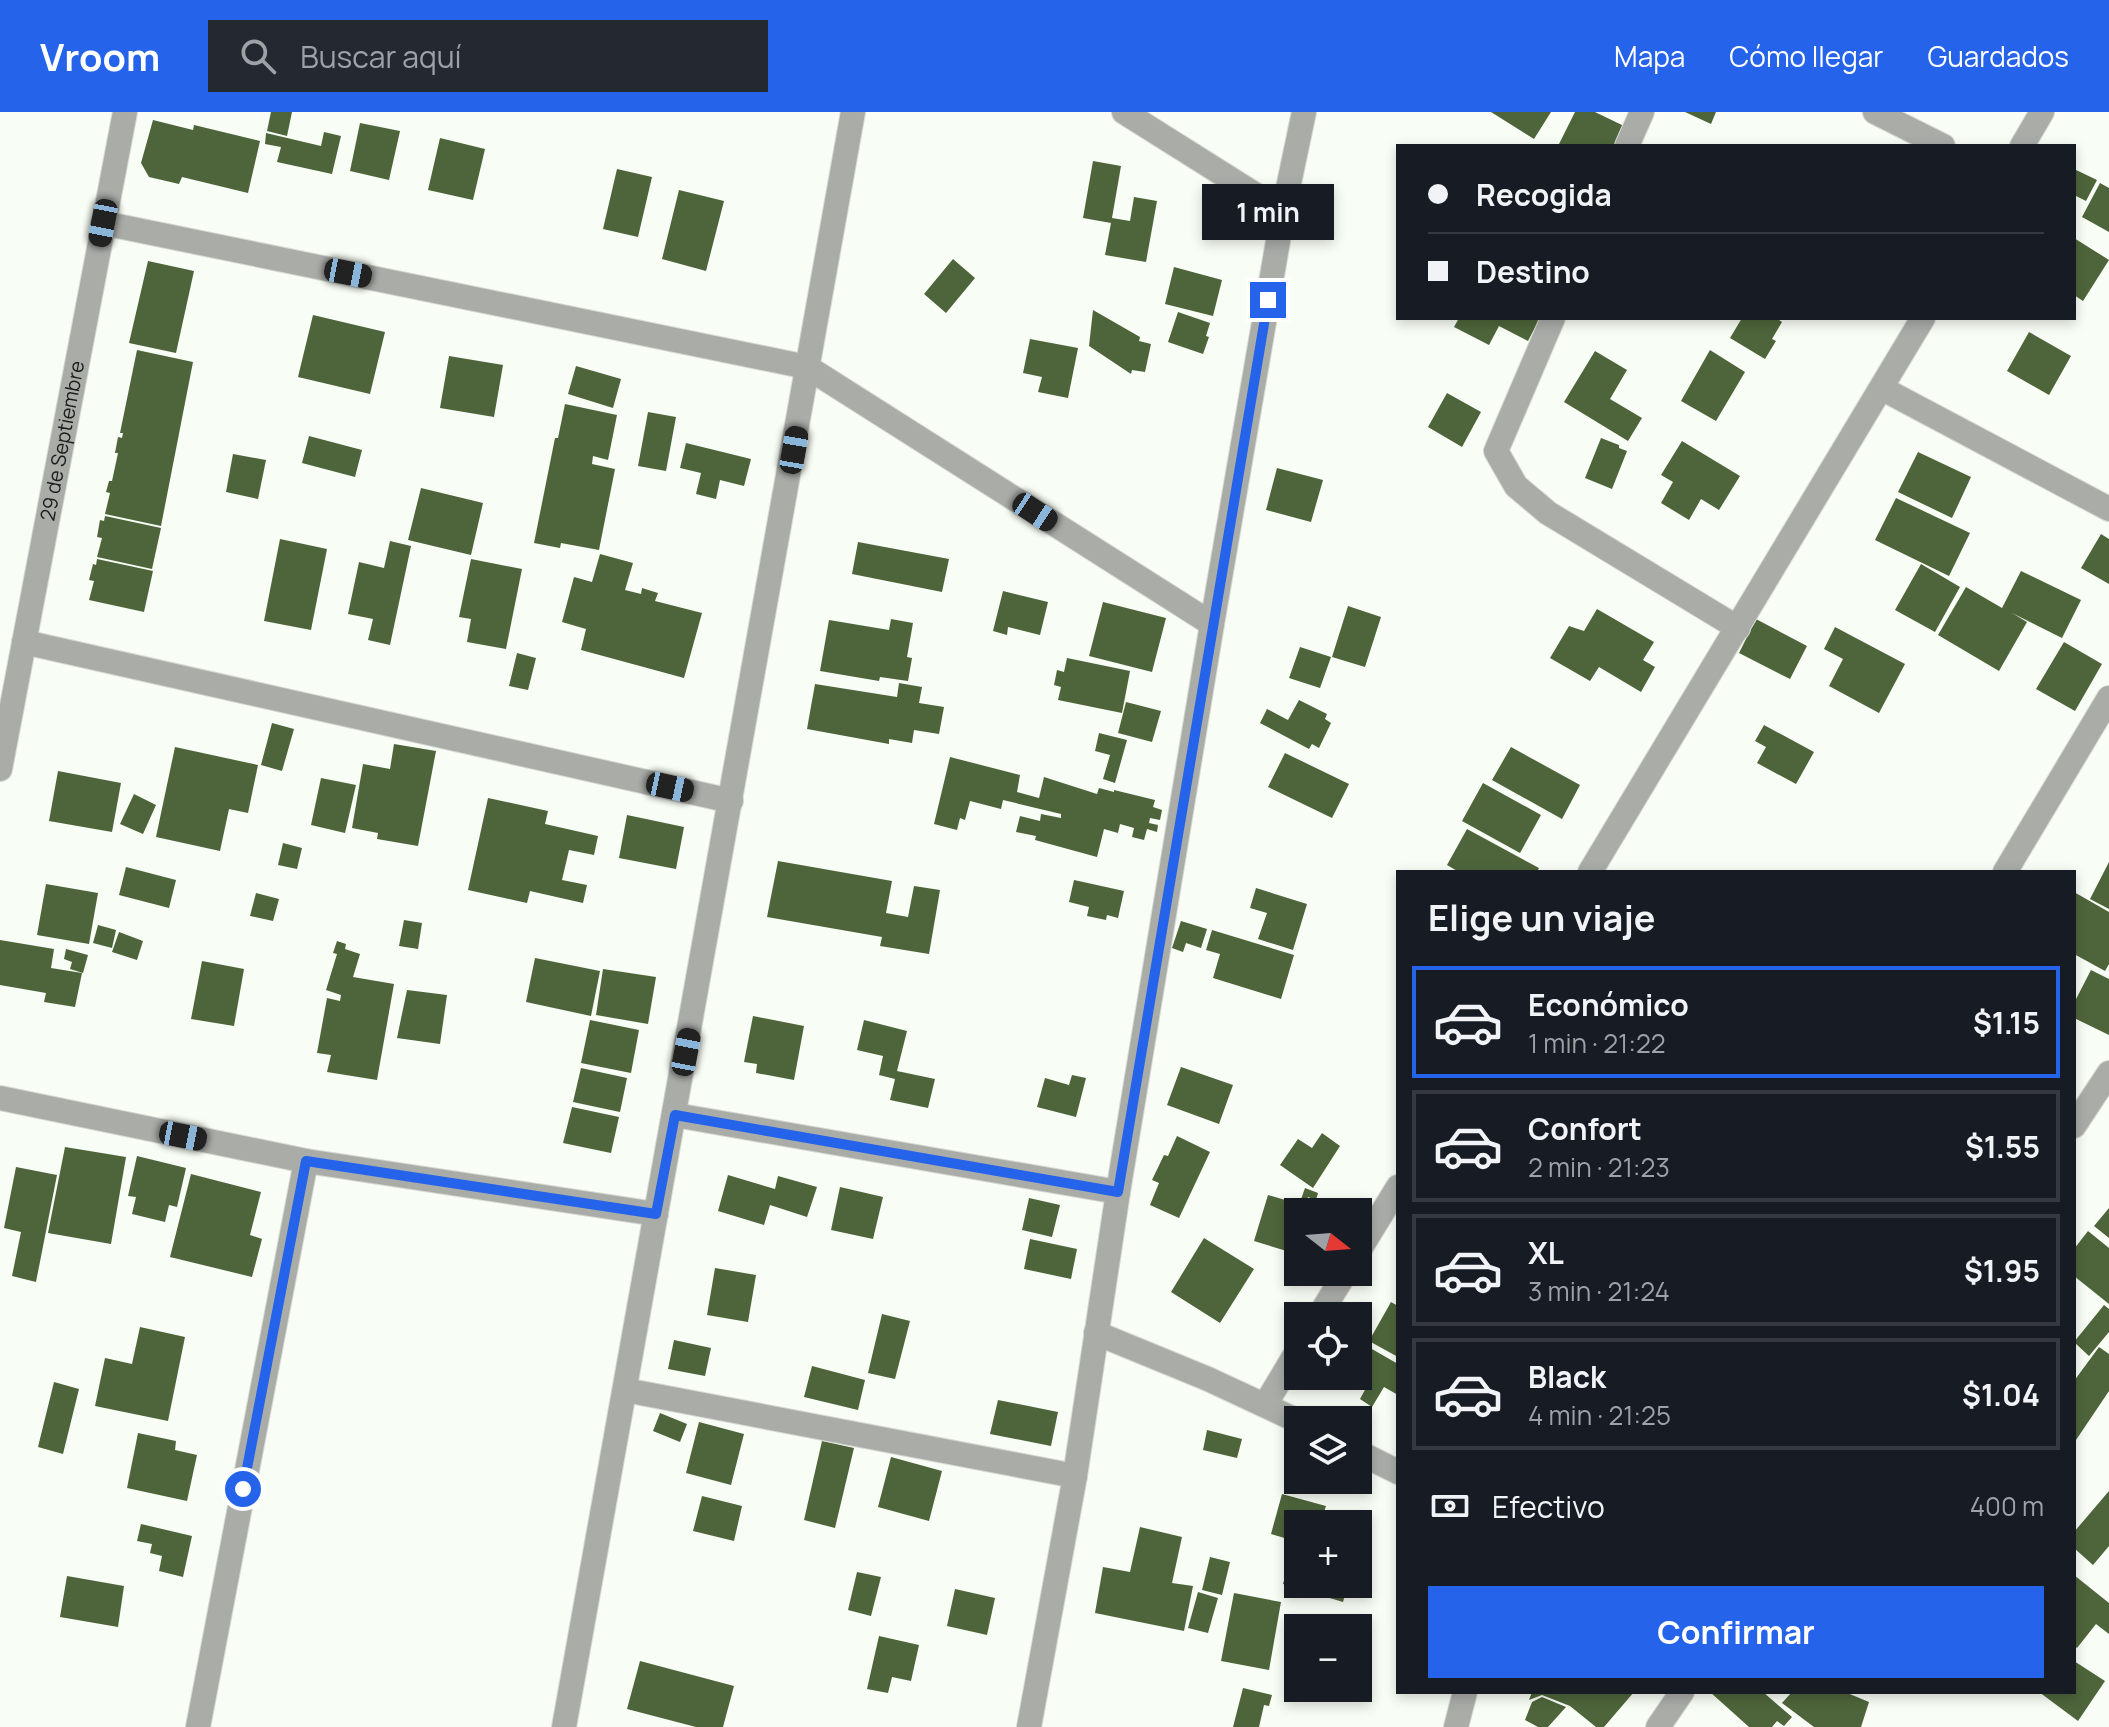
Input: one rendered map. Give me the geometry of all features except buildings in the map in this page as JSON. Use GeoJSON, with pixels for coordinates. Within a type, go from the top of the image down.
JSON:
{"type":"FeatureCollection","features":[{"type":"Feature","properties":{"kind":"street","name":"29 de Septiembre"},"geometry":{"type":"LineString","coordinates":[[0,769],[125,112]]}},
{"type":"Feature","properties":{"kind":"street"},"geometry":{"type":"LineString","coordinates":[[564,1727],[853,112]]}},
{"type":"Feature","properties":{"kind":"street"},"geometry":{"type":"LineString","coordinates":[[1124,112],[1283,212]]}},
{"type":"Feature","properties":{"kind":"street"},"geometry":{"type":"LineString","coordinates":[[1029,1727],[1075,1476],[1118,1192],[1212,624],[1283,212],[1304,112]]}},
{"type":"Feature","properties":{"kind":"street"},"geometry":{"type":"LineString","coordinates":[[1875,112],[1939,144]]}},
{"type":"Feature","properties":{"kind":"street"},"geometry":{"type":"LineString","coordinates":[[2023,144],[2042,112]]}},
{"type":"Feature","properties":{"kind":"street"},"geometry":{"type":"LineString","coordinates":[[1627,144],[1634,115]]}},
{"type":"Feature","properties":{"kind":"street"},"geometry":{"type":"LineString","coordinates":[[103,223],[807,367],[1212,624]]}},
{"type":"Feature","properties":{"kind":"street"},"geometry":{"type":"LineString","coordinates":[[1552,320],[1496,451],[1516,486],[1548,513],[1738,628]]}},
{"type":"Feature","properties":{"kind":"street"},"geometry":{"type":"LineString","coordinates":[[1591,870],[1922,320]]}},
{"type":"Feature","properties":{"kind":"street"},"geometry":{"type":"LineString","coordinates":[[1883,389],[2109,509]]}},
{"type":"Feature","properties":{"kind":"street"},"geometry":{"type":"LineString","coordinates":[[24,642],[731,801]]}},
{"type":"Feature","properties":{"kind":"street"},"geometry":{"type":"LineString","coordinates":[[2006,870],[2109,698]]}},
{"type":"Feature","properties":{"kind":"street"},"geometry":{"type":"LineString","coordinates":[[2076,1123],[2109,1073]]}},
{"type":"Feature","properties":{"kind":"street"},"geometry":{"type":"LineString","coordinates":[[0,1098],[306,1161],[656,1214]]}},
{"type":"Feature","properties":{"kind":"street"},"geometry":{"type":"LineString","coordinates":[[675,1115],[1118,1192]]}},
{"type":"Feature","properties":{"kind":"street"},"geometry":{"type":"LineString","coordinates":[[198,1727],[306,1161]]}},
{"type":"Feature","properties":{"kind":"street"},"geometry":{"type":"LineString","coordinates":[[1372,1229],[1396,1190]]}},
{"type":"Feature","properties":{"kind":"street"},"geometry":{"type":"LineString","coordinates":[[1096,1333],[1284,1414]]}},
{"type":"Feature","properties":{"kind":"street"},"geometry":{"type":"LineString","coordinates":[[1265,1405],[1284,1373]]}},
{"type":"Feature","properties":{"kind":"street"},"geometry":{"type":"LineString","coordinates":[[625,1390],[1075,1476]]}},
{"type":"Feature","properties":{"kind":"street"},"geometry":{"type":"LineString","coordinates":[[1372,1459],[1396,1471]]}},
{"type":"Feature","properties":{"kind":"street"},"geometry":{"type":"LineString","coordinates":[[1456,1727],[1464,1694]]}},
{"type":"Feature","properties":{"kind":"street"},"geometry":{"type":"LineString","coordinates":[[1658,1727],[1681,1694]]}},
{"type":"Feature","properties":{"kind":"route"},"geometry":{"type":"LineString","coordinates":[[243,1489],[306,1161],[656,1214],[675,1115],[1118,1192],[1268,300]]}}]}
